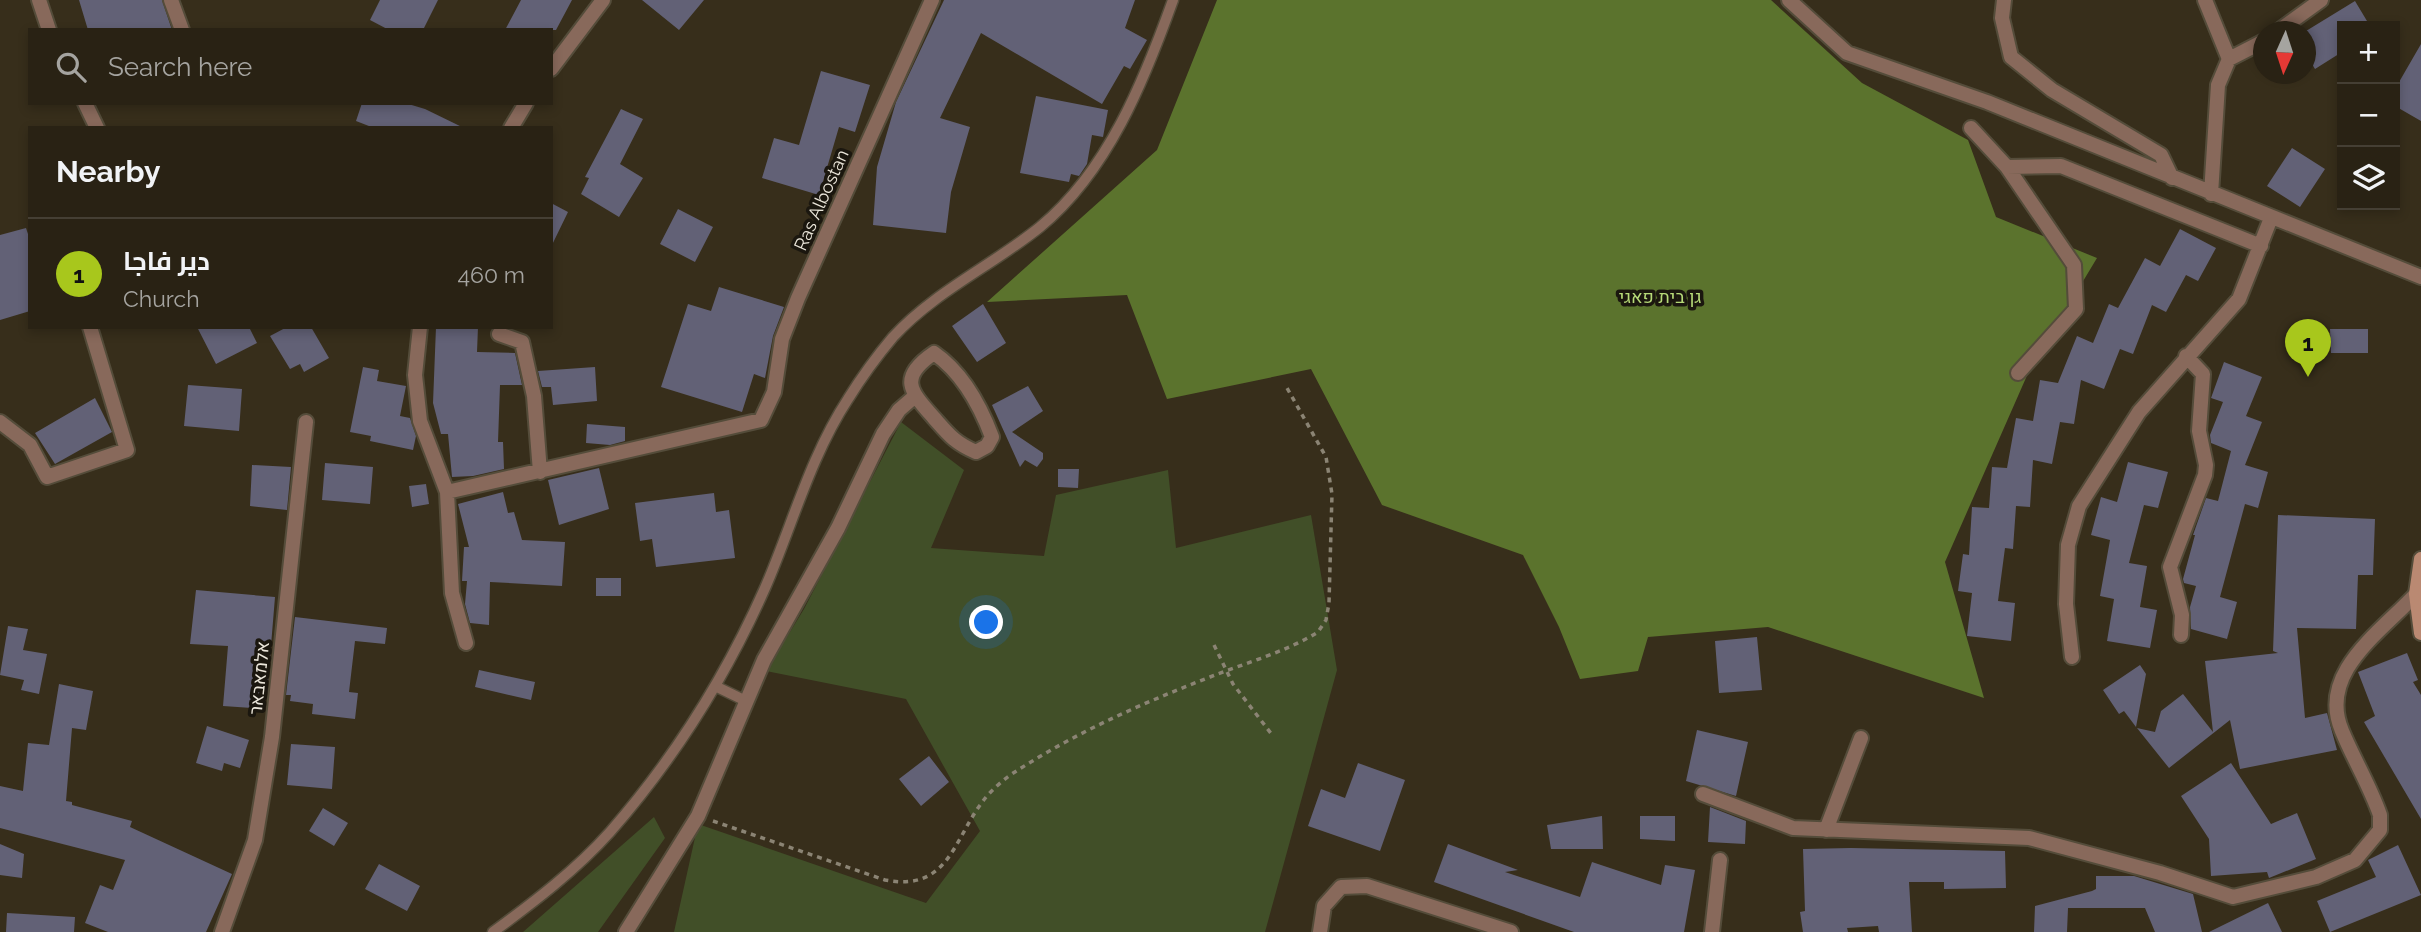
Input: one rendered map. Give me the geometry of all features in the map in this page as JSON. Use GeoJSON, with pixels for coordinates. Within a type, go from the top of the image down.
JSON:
{"type":"FeatureCollection","features":[{"type":"Feature","properties":{"kind":"street"},"geometry":{"type":"LineString","coordinates":[[39,0],[48,28]]}},
{"type":"Feature","properties":{"kind":"street"},"geometry":{"type":"LineString","coordinates":[[170,0],[181,28]]}},
{"type":"Feature","properties":{"kind":"street"},"geometry":{"type":"LineString","coordinates":[[553,66],[603,0]]}},
{"type":"Feature","properties":{"kind":"street","name":"Ras Albostan"},"geometry":{"type":"LineString","coordinates":[[540,472],[761,420],[774,393],[782,339],[798,298],[932,0]]}},
{"type":"Feature","properties":{"kind":"street"},"geometry":{"type":"LineString","coordinates":[[1790,0],[1847,53],[1987,102],[2421,277]]}},
{"type":"Feature","properties":{"kind":"street"},"geometry":{"type":"LineString","coordinates":[[2004,0],[2002,18],[2011,57],[2052,90],[2161,155],[2172,178]]}},
{"type":"Feature","properties":{"kind":"street"},"geometry":{"type":"LineString","coordinates":[[2205,0],[2229,59]]}},
{"type":"Feature","properties":{"kind":"street"},"geometry":{"type":"LineString","coordinates":[[2292,21],[2321,0]]}},
{"type":"Feature","properties":{"kind":"street"},"geometry":{"type":"LineString","coordinates":[[2211,194],[2218,85],[2229,59],[2253,46]]}},
{"type":"Feature","properties":{"kind":"street"},"geometry":{"type":"LineString","coordinates":[[86,105],[96,126]]}},
{"type":"Feature","properties":{"kind":"street"},"geometry":{"type":"LineString","coordinates":[[512,126],[525,105]]}},
{"type":"Feature","properties":{"kind":"street"},"geometry":{"type":"LineString","coordinates":[[1971,128],[2007,167],[2074,265],[2076,309],[2018,373]]}},
{"type":"Feature","properties":{"kind":"street"},"geometry":{"type":"LineString","coordinates":[[2007,167],[2061,166],[2261,246]]}},
{"type":"Feature","properties":{"kind":"street"},"geometry":{"type":"LineString","coordinates":[[2072,657],[2066,604],[2068,545],[2079,506],[2139,412],[2239,299],[2271,218]]}},
{"type":"Feature","properties":{"kind":"street"},"geometry":{"type":"LineString","coordinates":[[0,422],[30,445],[47,477],[127,450],[91,329]]}},
{"type":"Feature","properties":{"kind":"street"},"geometry":{"type":"LineString","coordinates":[[420,329],[415,375],[420,421],[447,492],[452,593],[466,643]]}},
{"type":"Feature","properties":{"kind":"street"},"geometry":{"type":"LineString","coordinates":[[447,492],[540,472],[534,396],[522,342],[499,334]]}},
{"type":"Feature","properties":{"kind":"street"},"geometry":{"type":"LineString","coordinates":[[934,353],[952,365],[983,414],[992,437],[987,446],[976,452],[955,443],[914,397],[911,386],[918,364],[934,353]]}},
{"type":"Feature","properties":{"kind":"street"},"geometry":{"type":"LineString","coordinates":[[2180,635],[2182,615],[2170,567],[2203,484],[2206,465],[2199,431],[2203,374],[2186,356]]}},
{"type":"Feature","properties":{"kind":"street"},"geometry":{"type":"LineString","coordinates":[[626,932],[698,816],[764,660],[838,528],[883,434],[899,410],[914,397]]}},
{"type":"Feature","properties":{"kind":"street","name":"אלמאבאר"},"geometry":{"type":"LineString","coordinates":[[222,932],[255,840],[272,737],[306,422]]}},
{"type":"Feature","properties":{"kind":"street"},"geometry":{"type":"LineString","coordinates":[[2421,559],[2416,594],[2421,633]]}},
{"type":"Feature","properties":{"kind":"street"},"geometry":{"type":"LineString","coordinates":[[1703,794],[1793,828],[2029,838],[2160,873],[2233,897],[2339,868],[2355,860],[2380,830],[2380,815],[2340,729],[2335,702],[2340,678],[2353,658],[2416,594]]}},
{"type":"Feature","properties":{"kind":"street"},"geometry":{"type":"LineString","coordinates":[[1826,830],[1861,738]]}},
{"type":"Feature","properties":{"kind":"street"},"geometry":{"type":"LineString","coordinates":[[1712,932],[1720,860]]}},
{"type":"Feature","properties":{"kind":"street"},"geometry":{"type":"LineString","coordinates":[[1320,932],[1324,906],[1341,887],[1367,886],[1511,932]]}},
{"type":"Feature","properties":{"kind":"lane"},"geometry":{"type":"LineString","coordinates":[[493,932],[543,895],[609,834],[666,762],[715,686],[764,590],[818,456],[847,400],[894,336],[1041,226],[1094,167],[1137,92],[1173,0]]}},
{"type":"Feature","properties":{"kind":"lane"},"geometry":{"type":"LineString","coordinates":[[715,686],[746,702]]}},
{"type":"Feature","properties":{"kind":"path"},"geometry":{"type":"LineString","coordinates":[[698,816],[885,880],[903,884],[920,880],[941,866],[957,849],[983,801],[1012,774],[1066,739],[1136,706],[1308,638],[1326,620],[1332,494],[1326,457],[1287,388]]}},
{"type":"Feature","properties":{"kind":"path"},"geometry":{"type":"LineString","coordinates":[[1214,645],[1226,670],[1273,736]]}},
{"type":"Feature","properties":{"kind":"green space","name":"גן בית פאגי"},"geometry":{"type":"Polygon","coordinates":[[[1217,0],[1771,0],[1862,83],[1968,140],[1996,217],[2097,258],[2029,371],[1945,562],[1984,698],[1768,627],[1648,637],[1638,671],[1580,679],[1559,627],[1523,555],[1382,505],[1311,369],[1167,399],[1127,295],[987,302],[1157,150],[1217,0]]]}},
{"type":"Feature","properties":{"kind":"green space"},"geometry":{"type":"Polygon","coordinates":[[[901,422],[964,470],[931,548],[1044,556],[1056,495],[1168,470],[1176,548],[1311,515],[1337,670],[1265,932],[674,932],[698,824],[926,903],[980,831],[906,699],[766,671],[804,609],[901,422]]]}},
{"type":"Feature","properties":{"kind":"green space"},"geometry":{"type":"Polygon","coordinates":[[[654,817],[665,838],[598,932],[523,932],[654,817]]]}},
{"type":"Feature","properties":{"kind":"building"},"geometry":{"type":"Polygon","coordinates":[[[79,0],[162,0],[171,28],[87,28],[79,0]]]}},
{"type":"Feature","properties":{"kind":"building"},"geometry":{"type":"Polygon","coordinates":[[[380,0],[438,0],[424,28],[385,28],[370,20],[380,0]]]}},
{"type":"Feature","properties":{"kind":"building"},"geometry":{"type":"Polygon","coordinates":[[[521,0],[572,0],[556,30],[506,28],[521,0]]]}},
{"type":"Feature","properties":{"kind":"building"},"geometry":{"type":"Polygon","coordinates":[[[642,0],[704,0],[679,30],[642,0]]]}},
{"type":"Feature","properties":{"kind":"building"},"geometry":{"type":"Polygon","coordinates":[[[944,0],[1135,0],[1125,28],[1147,40],[1130,69],[1124,66],[1102,104],[981,33],[940,118],[970,127],[951,192],[946,233],[873,225],[877,167],[896,102],[944,0]]]}},
{"type":"Feature","properties":{"kind":"building"},"geometry":{"type":"Polygon","coordinates":[[[2355,1],[2367,21],[2337,21],[2337,55],[2316,68],[2316,25],[2355,1]]]}},
{"type":"Feature","properties":{"kind":"building"},"geometry":{"type":"Polygon","coordinates":[[[2421,44],[2421,121],[2400,109],[2400,80],[2421,44]]]}},
{"type":"Feature","properties":{"kind":"building"},"geometry":{"type":"Polygon","coordinates":[[[821,71],[870,85],[855,132],[839,127],[819,195],[762,178],[774,138],[799,145],[821,71]]]}},
{"type":"Feature","properties":{"kind":"building"},"geometry":{"type":"Polygon","coordinates":[[[1036,96],[1108,110],[1103,137],[1092,135],[1087,164],[1079,176],[1071,174],[1069,182],[1020,173],[1036,96]]]}},
{"type":"Feature","properties":{"kind":"building"},"geometry":{"type":"Polygon","coordinates":[[[361,105],[412,105],[460,126],[369,126],[356,121],[361,105]]]}},
{"type":"Feature","properties":{"kind":"building"},"geometry":{"type":"Polygon","coordinates":[[[621,109],[643,119],[620,164],[643,178],[619,217],[581,194],[589,178],[585,177],[621,109]]]}},
{"type":"Feature","properties":{"kind":"building"},"geometry":{"type":"Polygon","coordinates":[[[2292,148],[2325,169],[2300,207],[2267,186],[2292,148]]]}},
{"type":"Feature","properties":{"kind":"building"},"geometry":{"type":"Polygon","coordinates":[[[553,204],[568,212],[553,243],[553,204]]]}},
{"type":"Feature","properties":{"kind":"building"},"geometry":{"type":"Polygon","coordinates":[[[678,209],[713,227],[695,262],[660,244],[678,209]]]}},
{"type":"Feature","properties":{"kind":"building"},"geometry":{"type":"Polygon","coordinates":[[[26,228],[28,234],[28,312],[0,320],[0,235],[26,228]]]}},
{"type":"Feature","properties":{"kind":"building"},"geometry":{"type":"Polygon","coordinates":[[[2180,229],[2216,248],[2198,281],[2186,275],[2166,312],[2152,305],[2133,354],[2120,349],[2104,389],[2081,380],[2074,424],[2060,422],[2052,464],[2033,460],[2030,507],[2016,506],[2013,549],[2005,548],[1998,601],[2015,603],[2011,641],[1967,636],[1972,593],[1958,591],[1963,554],[1969,555],[1972,507],[1989,508],[1992,467],[2007,468],[2016,418],[2033,421],[2040,380],[2058,383],[2077,336],[2093,343],[2109,304],[2118,308],[2145,258],[2160,266],[2180,229]]]}},
{"type":"Feature","properties":{"kind":"building"},"geometry":{"type":"Polygon","coordinates":[[[719,287],[784,307],[773,336],[765,378],[754,374],[742,412],[661,387],[688,304],[711,311],[719,287]]]}},
{"type":"Feature","properties":{"kind":"building"},"geometry":{"type":"Polygon","coordinates":[[[983,304],[1006,343],[977,362],[952,326],[983,304]]]}},
{"type":"Feature","properties":{"kind":"building"},"geometry":{"type":"Polygon","coordinates":[[[198,329],[250,329],[257,343],[216,364],[198,329]]]}},
{"type":"Feature","properties":{"kind":"building"},"geometry":{"type":"Polygon","coordinates":[[[283,329],[312,329],[329,358],[304,372],[300,364],[290,369],[270,336],[283,329]]]}},
{"type":"Feature","properties":{"kind":"building"},"geometry":{"type":"Polygon","coordinates":[[[436,329],[478,329],[477,352],[515,353],[522,385],[500,385],[498,442],[503,442],[504,469],[473,476],[452,477],[448,434],[441,434],[433,403],[436,329]]]}},
{"type":"Feature","properties":{"kind":"building"},"geometry":{"type":"Polygon","coordinates":[[[2330,329],[2368,329],[2368,353],[2331,353],[2330,329]]]}},
{"type":"Feature","properties":{"kind":"building"},"geometry":{"type":"Polygon","coordinates":[[[2224,362],[2262,377],[2246,416],[2262,422],[2245,465],[2268,472],[2258,508],[2245,504],[2220,597],[2237,602],[2227,639],[2191,629],[2190,607],[2196,586],[2184,583],[2183,579],[2193,535],[2206,498],[2218,501],[2231,451],[2211,443],[2210,435],[2223,402],[2211,398],[2224,362]]]}},
{"type":"Feature","properties":{"kind":"building"},"geometry":{"type":"Polygon","coordinates":[[[363,367],[379,370],[377,381],[406,386],[400,416],[410,418],[416,436],[413,450],[370,441],[371,436],[350,432],[363,367]]]}},
{"type":"Feature","properties":{"kind":"building"},"geometry":{"type":"Polygon","coordinates":[[[595,367],[597,401],[553,405],[551,387],[542,387],[538,371],[595,367]]]}},
{"type":"Feature","properties":{"kind":"building"},"geometry":{"type":"Polygon","coordinates":[[[188,385],[242,389],[239,431],[184,426],[188,385]]]}},
{"type":"Feature","properties":{"kind":"building"},"geometry":{"type":"Polygon","coordinates":[[[1028,386],[1043,411],[1012,432],[1043,453],[1043,459],[1037,467],[1025,460],[1020,467],[992,405],[1028,386]]]}},
{"type":"Feature","properties":{"kind":"building"},"geometry":{"type":"Polygon","coordinates":[[[95,398],[112,432],[55,464],[35,433],[95,398]]]}},
{"type":"Feature","properties":{"kind":"building"},"geometry":{"type":"Polygon","coordinates":[[[587,424],[625,427],[625,441],[610,445],[586,443],[587,424]]]}},
{"type":"Feature","properties":{"kind":"building"},"geometry":{"type":"Polygon","coordinates":[[[2128,462],[2168,472],[2158,508],[2144,505],[2129,563],[2147,566],[2140,607],[2157,610],[2150,648],[2107,641],[2114,599],[2100,596],[2110,540],[2091,535],[2101,497],[2117,502],[2128,462]]]}},
{"type":"Feature","properties":{"kind":"building"},"geometry":{"type":"Polygon","coordinates":[[[325,463],[373,467],[370,504],[322,500],[325,463]]]}},
{"type":"Feature","properties":{"kind":"building"},"geometry":{"type":"Polygon","coordinates":[[[252,465],[291,467],[287,510],[250,506],[252,465]]]}},
{"type":"Feature","properties":{"kind":"building"},"geometry":{"type":"Polygon","coordinates":[[[599,468],[609,509],[559,525],[548,480],[599,468]]]}},
{"type":"Feature","properties":{"kind":"building"},"geometry":{"type":"Polygon","coordinates":[[[1058,469],[1079,469],[1078,488],[1058,487],[1058,469]]]}},
{"type":"Feature","properties":{"kind":"building"},"geometry":{"type":"Polygon","coordinates":[[[426,484],[429,504],[412,507],[409,486],[426,484]]]}},
{"type":"Feature","properties":{"kind":"building"},"geometry":{"type":"Polygon","coordinates":[[[503,492],[508,513],[514,512],[522,540],[565,542],[562,586],[490,582],[489,625],[470,623],[465,604],[467,581],[462,581],[464,547],[469,547],[458,504],[503,492]]]}},
{"type":"Feature","properties":{"kind":"building"},"geometry":{"type":"Polygon","coordinates":[[[714,493],[716,512],[729,510],[735,558],[656,567],[652,539],[640,541],[635,503],[714,493]]]}},
{"type":"Feature","properties":{"kind":"building"},"geometry":{"type":"Polygon","coordinates":[[[2278,515],[2375,519],[2373,575],[2358,575],[2356,629],[2297,628],[2305,718],[2327,713],[2337,750],[2240,769],[2230,720],[2169,768],[2137,728],[2155,732],[2161,711],[2183,694],[2213,732],[2205,661],[2278,653],[2273,651],[2278,515]]]}},
{"type":"Feature","properties":{"kind":"building"},"geometry":{"type":"Polygon","coordinates":[[[596,578],[621,578],[621,596],[596,596],[596,578]]]}},
{"type":"Feature","properties":{"kind":"building"},"geometry":{"type":"Polygon","coordinates":[[[196,590],[275,597],[267,694],[253,693],[252,708],[223,706],[228,646],[190,644],[196,590]]]}},
{"type":"Feature","properties":{"kind":"building"},"geometry":{"type":"Polygon","coordinates":[[[295,617],[387,628],[385,644],[355,641],[349,692],[358,693],[355,719],[312,714],[313,704],[290,701],[291,695],[286,695],[295,617]]]}},
{"type":"Feature","properties":{"kind":"building"},"geometry":{"type":"Polygon","coordinates":[[[8,626],[28,629],[23,650],[47,654],[39,694],[21,690],[24,680],[0,675],[8,626]]]}},
{"type":"Feature","properties":{"kind":"building"},"geometry":{"type":"Polygon","coordinates":[[[1757,637],[1762,690],[1719,693],[1715,641],[1757,637]]]}},
{"type":"Feature","properties":{"kind":"building"},"geometry":{"type":"Polygon","coordinates":[[[2407,653],[2418,680],[2413,682],[2421,695],[2421,819],[2364,722],[2375,716],[2358,672],[2407,653]]]}},
{"type":"Feature","properties":{"kind":"building"},"geometry":{"type":"Polygon","coordinates":[[[2140,665],[2146,674],[2136,727],[2124,711],[2119,714],[2103,690],[2140,665]]]}},
{"type":"Feature","properties":{"kind":"building"},"geometry":{"type":"Polygon","coordinates":[[[479,670],[535,682],[531,700],[475,687],[479,670]]]}},
{"type":"Feature","properties":{"kind":"building"},"geometry":{"type":"Polygon","coordinates":[[[59,684],[93,691],[86,730],[72,728],[66,801],[132,821],[130,827],[232,874],[206,932],[108,932],[85,923],[100,885],[113,890],[125,860],[0,828],[0,786],[23,791],[28,743],[49,745],[59,684]]]}},
{"type":"Feature","properties":{"kind":"building"},"geometry":{"type":"Polygon","coordinates":[[[207,726],[249,740],[240,768],[224,763],[222,771],[196,763],[207,726]]]}},
{"type":"Feature","properties":{"kind":"building"},"geometry":{"type":"Polygon","coordinates":[[[1697,730],[1748,742],[1736,796],[1686,781],[1697,730]]]}},
{"type":"Feature","properties":{"kind":"building"},"geometry":{"type":"Polygon","coordinates":[[[291,744],[335,747],[332,789],[287,785],[291,744]]]}},
{"type":"Feature","properties":{"kind":"building"},"geometry":{"type":"Polygon","coordinates":[[[929,756],[949,782],[921,806],[899,779],[929,756]]]}},
{"type":"Feature","properties":{"kind":"building"},"geometry":{"type":"Polygon","coordinates":[[[1358,763],[1405,780],[1380,851],[1308,826],[1321,789],[1345,798],[1358,763]]]}},
{"type":"Feature","properties":{"kind":"building"},"geometry":{"type":"Polygon","coordinates":[[[2231,763],[2271,824],[2297,813],[2316,859],[2269,878],[2267,872],[2211,876],[2209,839],[2181,796],[2231,763]]]}},
{"type":"Feature","properties":{"kind":"building"},"geometry":{"type":"Polygon","coordinates":[[[1710,807],[1746,821],[1745,844],[1708,842],[1710,807]]]}},
{"type":"Feature","properties":{"kind":"building"},"geometry":{"type":"Polygon","coordinates":[[[323,808],[348,823],[334,846],[309,831],[323,808]]]}},
{"type":"Feature","properties":{"kind":"building"},"geometry":{"type":"Polygon","coordinates":[[[1602,816],[1603,849],[1551,849],[1547,825],[1602,816]]]}},
{"type":"Feature","properties":{"kind":"building"},"geometry":{"type":"Polygon","coordinates":[[[1640,816],[1675,816],[1675,841],[1640,839],[1640,816]]]}},
{"type":"Feature","properties":{"kind":"building"},"geometry":{"type":"Polygon","coordinates":[[[0,844],[24,854],[22,878],[0,875],[0,844]]]}},
{"type":"Feature","properties":{"kind":"building"},"geometry":{"type":"Polygon","coordinates":[[[1448,844],[1518,870],[1505,872],[1580,897],[1592,862],[1661,885],[1665,865],[1695,870],[1684,932],[1574,932],[1434,882],[1448,844]]]}},
{"type":"Feature","properties":{"kind":"building"},"geometry":{"type":"Polygon","coordinates":[[[2398,845],[2421,895],[2330,932],[2317,901],[2376,877],[2368,860],[2398,845]]]}},
{"type":"Feature","properties":{"kind":"building"},"geometry":{"type":"Polygon","coordinates":[[[1803,849],[2005,851],[2006,888],[1944,889],[1944,882],[1909,882],[1912,932],[1879,932],[1878,926],[1847,928],[1848,932],[1803,932],[1800,912],[1805,911],[1803,849]]]}},
{"type":"Feature","properties":{"kind":"building"},"geometry":{"type":"Polygon","coordinates":[[[379,864],[420,886],[407,911],[365,889],[379,864]]]}},
{"type":"Feature","properties":{"kind":"building"},"geometry":{"type":"Polygon","coordinates":[[[2096,876],[2134,876],[2193,894],[2202,932],[2155,932],[2145,908],[2068,908],[2067,932],[2034,932],[2035,906],[2092,891],[2096,889],[2096,876]]]}},
{"type":"Feature","properties":{"kind":"building"},"geometry":{"type":"Polygon","coordinates":[[[2268,903],[2282,932],[2209,932],[2268,903]]]}},
{"type":"Feature","properties":{"kind":"building"},"geometry":{"type":"Polygon","coordinates":[[[7,913],[75,917],[74,932],[6,932],[7,913]]]}},
{"type":"Feature","properties":{"kind":"place","name":"دير فاجا"},"geometry":{"type":"Point","coordinates":[2308,377]}}]}
